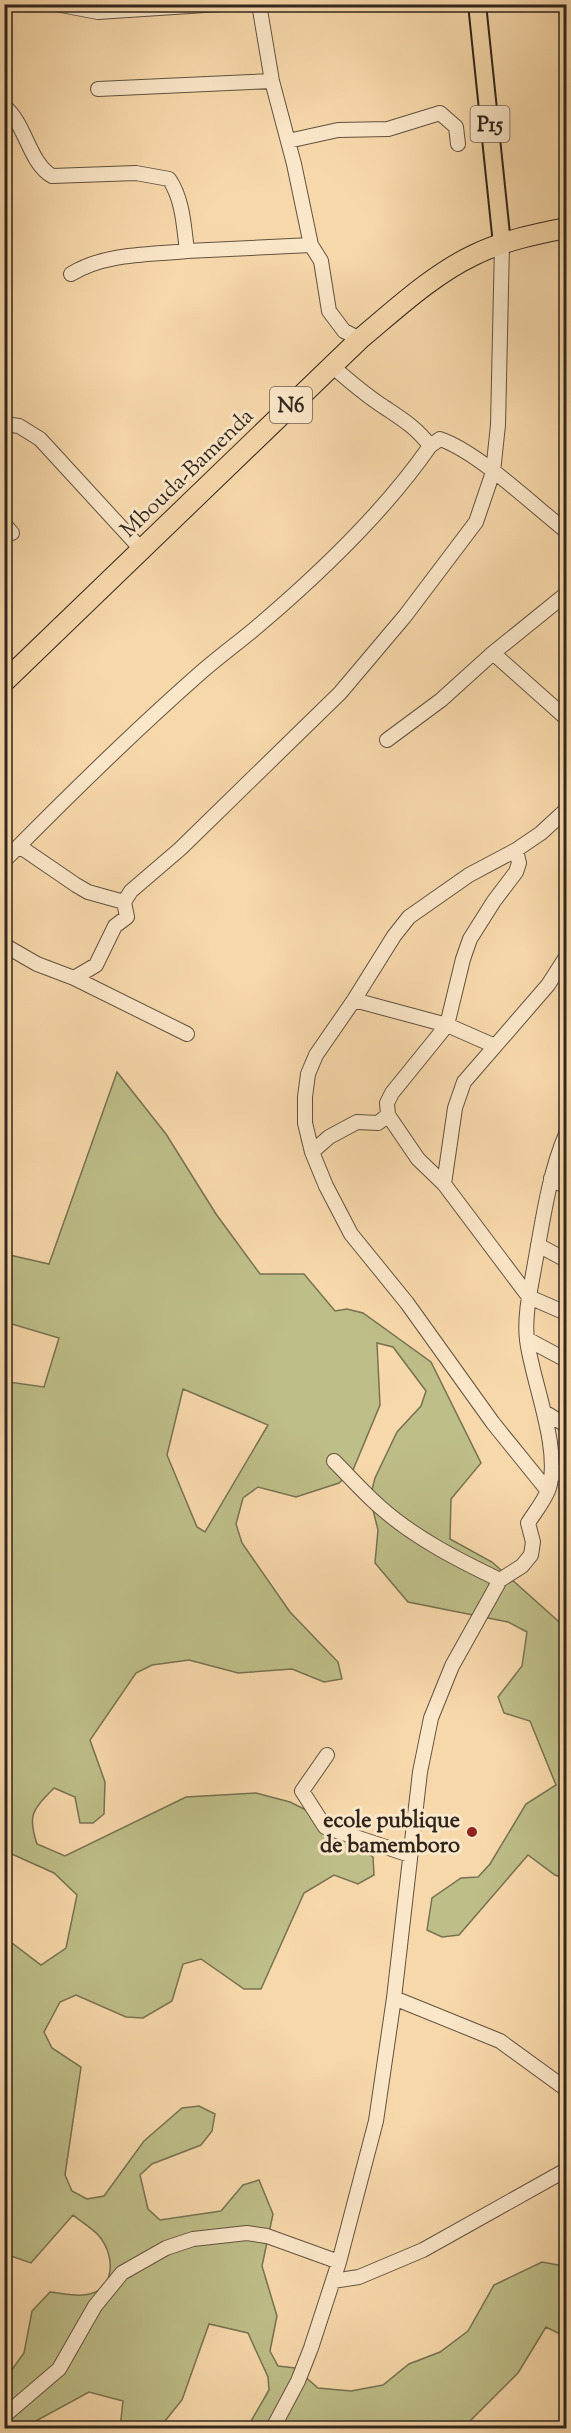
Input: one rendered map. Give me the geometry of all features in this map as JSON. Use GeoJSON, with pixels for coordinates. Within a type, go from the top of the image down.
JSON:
{"type":"FeatureCollection","features":[{"type":"Feature","properties":{"kind":"highway","name":"Mbouda-Bamenda"},"geometry":{"type":"LineString","coordinates":[[4,682],[360,339],[448,270],[475,254],[502,244],[567,228]]}},
{"type":"Feature","properties":{"kind":"main road","name":"P15"},"geometry":{"type":"LineString","coordinates":[[477,4],[502,244]]}},
{"type":"Feature","properties":{"kind":"street"},"geometry":{"type":"LineString","coordinates":[[56,4],[98,12],[220,4]]}},
{"type":"Feature","properties":{"kind":"street"},"geometry":{"type":"LineString","coordinates":[[259,4],[272,81],[311,245],[321,261],[329,311],[344,331],[360,339]]}},
{"type":"Feature","properties":{"kind":"street"},"geometry":{"type":"LineString","coordinates":[[98,89],[272,81]]}},
{"type":"Feature","properties":{"kind":"street"},"geometry":{"type":"LineString","coordinates":[[4,106],[20,124],[42,168],[52,176],[136,173],[169,179],[174,186],[182,214],[187,251]]}},
{"type":"Feature","properties":{"kind":"street"},"geometry":{"type":"LineString","coordinates":[[288,141],[338,130],[388,129],[440,114],[456,127],[458,144]]}},
{"type":"Feature","properties":{"kind":"street"},"geometry":{"type":"LineString","coordinates":[[74,978],[96,965],[110,941],[115,926],[127,917],[124,902],[131,891],[180,849],[352,680],[476,522],[493,472],[498,425],[502,244]]}},
{"type":"Feature","properties":{"kind":"street"},"geometry":{"type":"LineString","coordinates":[[71,274],[101,259],[187,251],[311,245]]}},
{"type":"Feature","properties":{"kind":"street"},"geometry":{"type":"LineString","coordinates":[[332,366],[383,407],[405,420],[422,435],[430,446]]}},
{"type":"Feature","properties":{"kind":"street"},"geometry":{"type":"LineString","coordinates":[[4,424],[19,426],[40,439],[141,549]]}},
{"type":"Feature","properties":{"kind":"street"},"geometry":{"type":"LineString","coordinates":[[4,861],[199,674],[282,605],[381,509],[430,446],[440,439],[453,443],[567,531]]}},
{"type":"Feature","properties":{"kind":"street"},"geometry":{"type":"LineString","coordinates":[[387,740],[441,700],[493,653],[567,594]]}},
{"type":"Feature","properties":{"kind":"street"},"geometry":{"type":"LineString","coordinates":[[493,653],[567,718]]}},
{"type":"Feature","properties":{"kind":"street"},"geometry":{"type":"LineString","coordinates":[[548,1491],[493,1423],[407,1303],[351,1234],[326,1186],[312,1152],[305,1123],[308,1074],[316,1055],[394,936],[409,917],[469,875],[516,850],[541,833],[567,810]]}},
{"type":"Feature","properties":{"kind":"street"},"geometry":{"type":"LineString","coordinates":[[19,846],[65,879],[88,892],[124,902]]}},
{"type":"Feature","properties":{"kind":"street"},"geometry":{"type":"LineString","coordinates":[[516,850],[519,863],[516,872],[470,939],[447,1025],[392,1093],[387,1103],[388,1115],[418,1159],[444,1184],[529,1297],[567,1313]]}},
{"type":"Feature","properties":{"kind":"street"},"geometry":{"type":"LineString","coordinates":[[4,945],[37,964],[74,978],[187,1034]]}},
{"type":"Feature","properties":{"kind":"street"},"geometry":{"type":"LineString","coordinates":[[444,1184],[458,1098],[470,1075],[548,985],[567,957]]}},
{"type":"Feature","properties":{"kind":"street"},"geometry":{"type":"LineString","coordinates":[[354,1000],[447,1025],[495,1046]]}},
{"type":"Feature","properties":{"kind":"street"},"geometry":{"type":"LineString","coordinates":[[312,1152],[329,1137],[357,1122],[378,1123],[388,1115]]}},
{"type":"Feature","properties":{"kind":"street"},"geometry":{"type":"LineString","coordinates":[[273,2428],[306,2361],[333,2281],[376,2121],[394,1998],[420,1772],[431,1718],[452,1666],[500,1580],[522,1566],[531,1555],[533,1542],[528,1523],[548,1491],[553,1469],[544,1412],[527,1339],[529,1297],[538,1245],[551,1179],[567,1134]]}},
{"type":"Feature","properties":{"kind":"street"},"geometry":{"type":"LineString","coordinates":[[551,1179],[567,1186]]}},
{"type":"Feature","properties":{"kind":"street"},"geometry":{"type":"LineString","coordinates":[[538,1245],[567,1260]]}},
{"type":"Feature","properties":{"kind":"street"},"geometry":{"type":"LineString","coordinates":[[527,1339],[567,1360]]}},
{"type":"Feature","properties":{"kind":"street"},"geometry":{"type":"LineString","coordinates":[[544,1412],[567,1425]]}},
{"type":"Feature","properties":{"kind":"street"},"geometry":{"type":"LineString","coordinates":[[334,1461],[380,1507],[399,1521],[440,1549],[500,1580]]}},
{"type":"Feature","properties":{"kind":"street"},"geometry":{"type":"LineString","coordinates":[[553,1469],[567,1477]]}},
{"type":"Feature","properties":{"kind":"street"},"geometry":{"type":"LineString","coordinates":[[327,1755],[302,1791],[325,1827],[410,1855]]}},
{"type":"Feature","properties":{"kind":"street"},"geometry":{"type":"LineString","coordinates":[[394,1998],[500,2041],[567,2089]]}},
{"type":"Feature","properties":{"kind":"street"},"geometry":{"type":"LineString","coordinates":[[333,2281],[359,2277],[423,2250],[567,2170]]}},
{"type":"Feature","properties":{"kind":"street"},"geometry":{"type":"LineString","coordinates":[[4,2416],[59,2369],[95,2306],[122,2273],[166,2248],[193,2239],[247,2233],[267,2236],[339,2262]]}},
{"type":"Feature","properties":{"kind":"green space"},"geometry":{"type":"Polygon","coordinates":[[[117,1072],[166,1134],[216,1214],[260,1274],[304,1274],[335,1311],[347,1309],[363,1313],[431,1362],[481,1463],[451,1499],[450,1539],[492,1562],[566,1628],[566,1879],[555,1875],[528,1855],[459,1935],[442,1937],[427,1930],[432,1898],[461,1878],[478,1877],[490,1864],[526,1804],[556,1785],[530,1721],[504,1713],[498,1697],[522,1666],[527,1632],[508,1622],[408,1602],[375,1563],[378,1530],[370,1498],[375,1478],[397,1432],[421,1406],[426,1391],[393,1347],[377,1343],[380,1405],[353,1470],[339,1483],[296,1497],[258,1487],[243,1498],[236,1524],[242,1543],[290,1612],[338,1662],[342,1679],[324,1682],[292,1669],[238,1673],[189,1660],[152,1665],[136,1673],[90,1740],[105,1782],[104,1814],[93,1823],[80,1823],[75,1797],[54,1788],[37,1807],[32,1819],[37,1844],[65,1856],[186,1797],[256,1793],[290,1802],[334,1824],[373,1857],[374,1875],[358,1884],[334,1875],[304,1893],[261,1989],[244,1989],[201,1959],[183,1964],[172,2001],[143,2018],[126,2017],[76,1995],[60,2002],[44,2032],[52,2048],[81,2067],[65,2175],[72,2191],[87,2199],[104,2196],[144,2141],[182,2108],[199,2106],[215,2114],[212,2131],[201,2145],[152,2164],[140,2175],[148,2209],[160,2220],[221,2211],[243,2185],[259,2180],[273,2214],[262,2266],[277,2316],[270,2351],[278,2366],[295,2368],[318,2388],[351,2391],[383,2385],[409,2364],[440,2352],[468,2331],[494,2285],[542,2262],[558,2265],[566,2260],[566,2337],[546,2327],[518,2373],[463,2428],[247,2428],[269,2390],[268,2377],[248,2333],[209,2324],[182,2400],[162,2428],[120,2428],[123,2401],[89,2392],[23,2428],[5,2428],[5,2379],[24,2353],[32,2311],[50,2292],[79,2295],[94,2293],[102,2288],[110,2272],[105,2244],[93,2230],[73,2215],[31,2263],[5,2254],[4,1937],[41,1965],[66,1948],[77,1895],[54,1873],[5,1851],[5,1399],[9,1382],[44,1387],[59,1338],[5,1322],[5,1254],[49,1264],[117,1072]],[[183,1389],[167,1455],[197,1527],[205,1532],[268,1425],[183,1389]]]}},
{"type":"Feature","properties":{"kind":"place","name":"ecole publique de bamemboro"},"geometry":{"type":"Point","coordinates":[472,1832]}}]}
